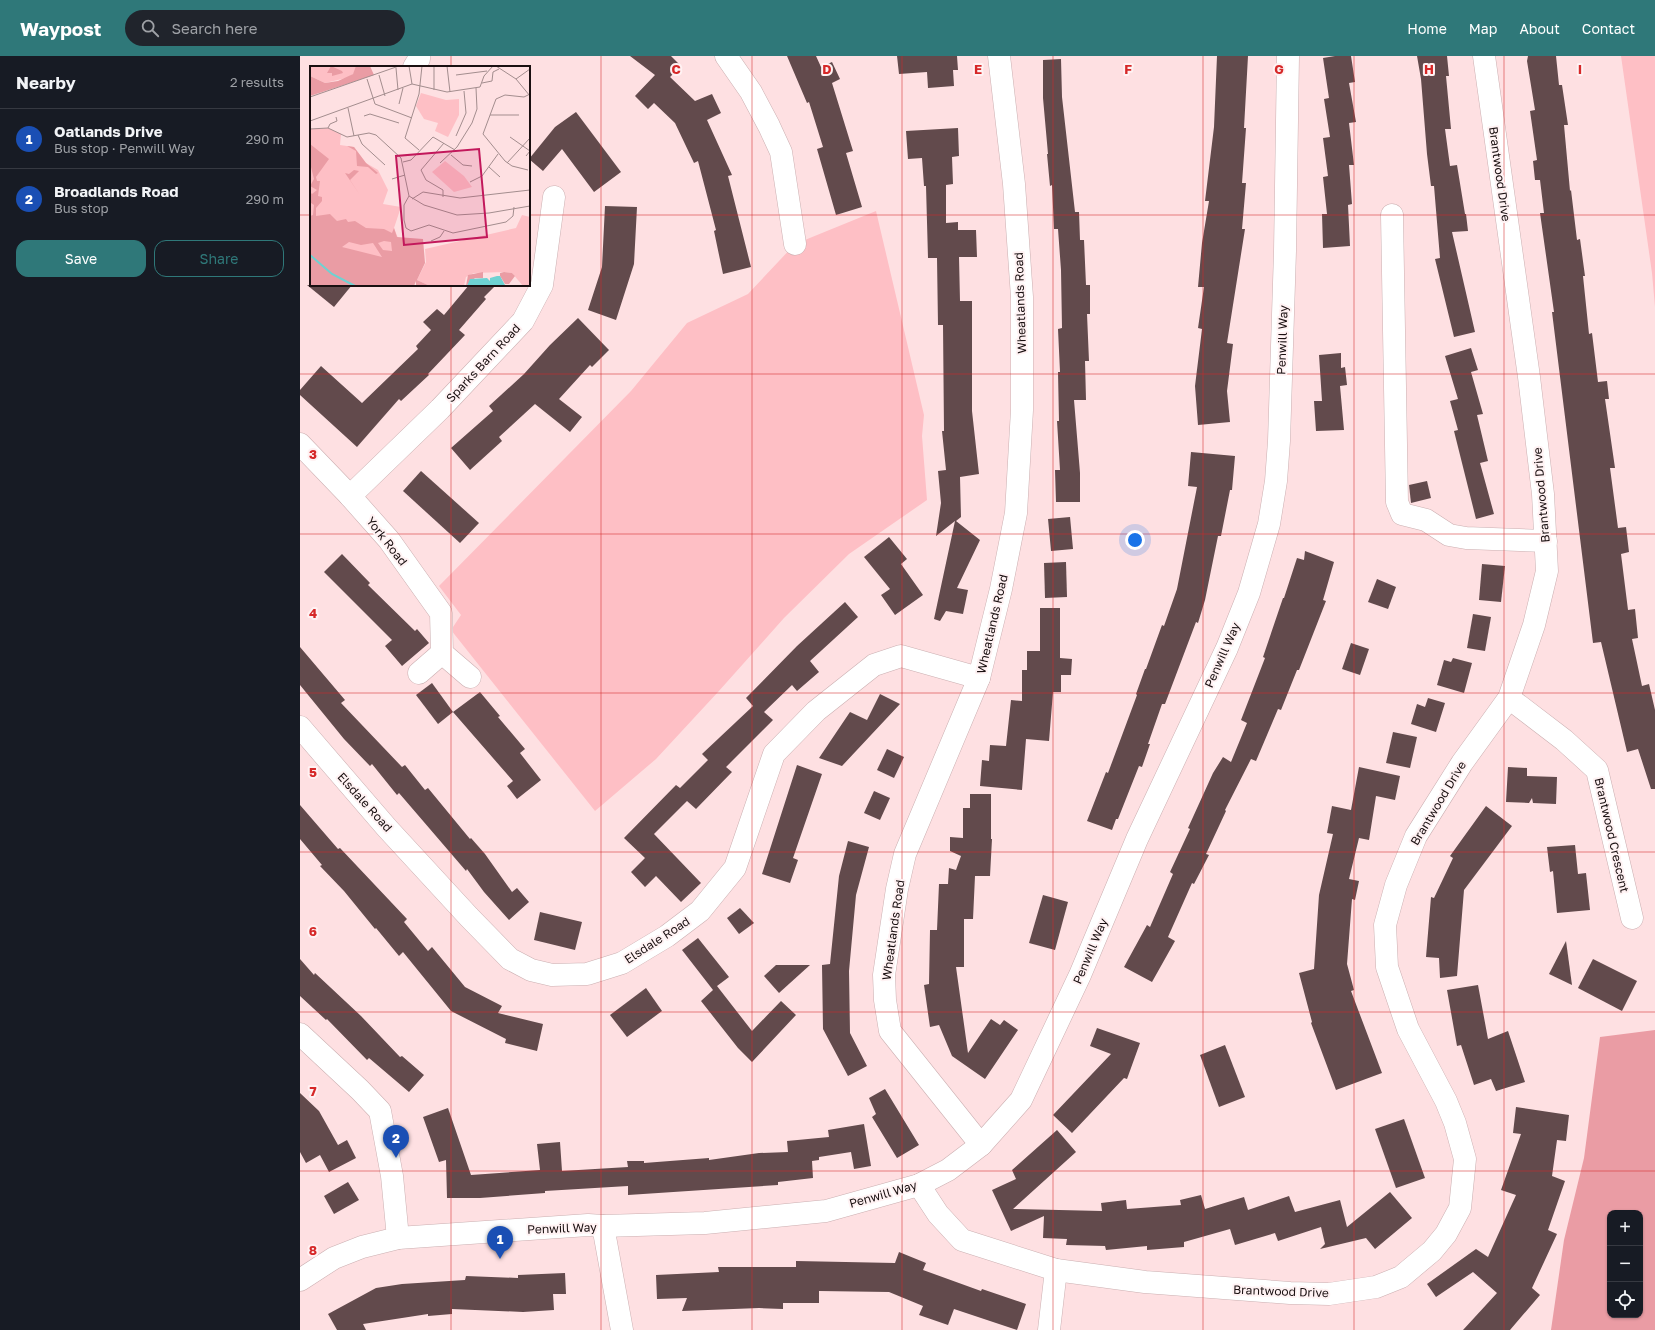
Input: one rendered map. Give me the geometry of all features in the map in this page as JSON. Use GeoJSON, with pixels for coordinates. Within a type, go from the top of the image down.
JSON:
{"type":"FeatureCollection","features":[{"type":"Feature","properties":{"kind":"street"},"geometry":{"type":"LineString","coordinates":[[415,66],[419,59],[419,56]]}},
{"type":"Feature","properties":{"kind":"street"},"geometry":{"type":"LineString","coordinates":[[726,56],[751,92],[781,152],[795,244]]}},
{"type":"Feature","properties":{"kind":"street","name":"Wheatlands Road"},"geometry":{"type":"LineString","coordinates":[[981,1145],[890,1031],[885,1000],[884,975],[897,889],[905,854],[980,678],[1002,589],[1016,513],[1022,410],[1022,297],[1014,184],[999,56]]}},
{"type":"Feature","properties":{"kind":"street","name":"Penwill Way"},"geometry":{"type":"LineString","coordinates":[[300,1280],[334,1258],[362,1247],[398,1238],[588,1225],[603,1226],[704,1223],[826,1211],[919,1185],[948,1170],[981,1145],[1021,1100],[1080,975],[1138,839],[1227,648],[1249,593],[1269,524],[1276,481],[1279,441],[1285,251],[1288,56]]}},
{"type":"Feature","properties":{"kind":"street","name":"Brantwood Drive"},"geometry":{"type":"LineString","coordinates":[[919,1185],[938,1214],[962,1240],[1056,1270],[1145,1282],[1290,1293],[1329,1294],[1376,1287],[1401,1277],[1432,1251],[1446,1234],[1460,1208],[1465,1159],[1455,1123],[1446,1101],[1408,1029],[1387,967],[1385,925],[1396,885],[1416,836],[1462,763],[1509,698],[1534,625],[1547,571],[1543,494],[1484,56]]}},
{"type":"Feature","properties":{"kind":"street","name":"Sparks Barn Road"},"geometry":{"type":"LineString","coordinates":[[350,496],[440,409],[523,321],[542,285],[554,197]]}},
{"type":"Feature","properties":{"kind":"street"},"geometry":{"type":"LineString","coordinates":[[1392,215],[1397,502],[1402,514],[1426,520],[1454,536],[1466,538],[1546,541]]}},
{"type":"Feature","properties":{"kind":"street","name":"York Road"},"geometry":{"type":"LineString","coordinates":[[300,444],[350,496],[389,540],[441,613],[442,653]]}},
{"type":"Feature","properties":{"kind":"street"},"geometry":{"type":"LineString","coordinates":[[419,672],[442,653],[470,678]]}},
{"type":"Feature","properties":{"kind":"street","name":"Elsdale Road"},"geometry":{"type":"LineString","coordinates":[[300,727],[387,828],[510,959],[531,970],[552,975],[587,974],[622,963],[667,936],[700,911],[735,868],[774,754],[816,711],[874,665],[901,656],[980,678]]}},
{"type":"Feature","properties":{"kind":"street","name":"Brantwood Crescent"},"geometry":{"type":"LineString","coordinates":[[1509,698],[1564,740],[1596,770],[1632,918]]}},
{"type":"Feature","properties":{"kind":"street"},"geometry":{"type":"LineString","coordinates":[[300,1034],[360,1090],[380,1111],[392,1176],[398,1238]]}},
{"type":"Feature","properties":{"kind":"street"},"geometry":{"type":"LineString","coordinates":[[603,1226],[622,1330]]}},
{"type":"Feature","properties":{"kind":"street"},"geometry":{"type":"LineString","coordinates":[[1048,1330],[1056,1270]]}},
{"type":"Feature","properties":{"kind":"shaded area"},"geometry":{"type":"Polygon","coordinates":[[[1621,56],[1655,56],[1655,307],[1652,273],[1621,56]]]}},
{"type":"Feature","properties":{"kind":"shaded area"},"geometry":{"type":"Polygon","coordinates":[[[876,211],[924,415],[922,436],[927,500],[849,554],[784,618],[656,759],[595,811],[451,630],[461,615],[439,586],[631,391],[687,323],[748,294],[795,244],[876,211]]]}},
{"type":"Feature","properties":{"kind":"shaded area"},"geometry":{"type":"Polygon","coordinates":[[[1655,1030],[1655,1330],[1551,1330],[1564,1240],[1584,1158],[1600,1037],[1655,1030]]]}},
{"type":"Feature","properties":{"kind":"building"},"geometry":{"type":"Polygon","coordinates":[[[630,56],[671,56],[681,66],[670,77],[695,101],[712,94],[721,113],[707,120],[732,175],[728,176],[751,267],[723,274],[714,231],[716,230],[698,161],[694,163],[675,123],[654,103],[648,109],[635,96],[655,75],[630,56]]]}},
{"type":"Feature","properties":{"kind":"building"},"geometry":{"type":"Polygon","coordinates":[[[787,56],[816,56],[821,67],[832,62],[840,79],[832,83],[853,151],[846,153],[862,207],[836,215],[817,149],[823,147],[809,102],[807,103],[787,56]]]}},
{"type":"Feature","properties":{"kind":"building"},"geometry":{"type":"Polygon","coordinates":[[[897,56],[957,56],[958,70],[953,70],[954,86],[928,88],[927,72],[899,74],[897,56]]]}},
{"type":"Feature","properties":{"kind":"building"},"geometry":{"type":"Polygon","coordinates":[[[1217,56],[1248,56],[1244,128],[1246,128],[1242,183],[1246,183],[1242,229],[1245,229],[1227,343],[1233,344],[1227,391],[1230,422],[1198,425],[1195,386],[1202,329],[1198,328],[1204,287],[1198,287],[1202,243],[1209,201],[1205,201],[1214,127],[1217,56]]]}},
{"type":"Feature","properties":{"kind":"building"},"geometry":{"type":"Polygon","coordinates":[[[1351,56],[1355,82],[1349,83],[1356,122],[1349,123],[1354,165],[1349,165],[1352,204],[1348,205],[1350,246],[1323,248],[1322,214],[1327,214],[1323,177],[1328,176],[1323,138],[1330,137],[1324,99],[1329,98],[1323,58],[1351,56]]]}},
{"type":"Feature","properties":{"kind":"building"},"geometry":{"type":"Polygon","coordinates":[[[1417,56],[1447,56],[1449,76],[1446,76],[1451,129],[1445,129],[1450,166],[1457,165],[1468,231],[1452,232],[1475,332],[1454,337],[1435,259],[1440,258],[1434,186],[1431,186],[1421,79],[1417,56]]]}},
{"type":"Feature","properties":{"kind":"building"},"geometry":{"type":"Polygon","coordinates":[[[1528,56],[1556,56],[1559,85],[1562,85],[1568,125],[1564,125],[1570,191],[1571,190],[1577,240],[1580,239],[1585,276],[1583,276],[1589,334],[1592,333],[1598,382],[1607,381],[1609,399],[1605,399],[1615,468],[1610,468],[1618,528],[1626,527],[1629,552],[1621,554],[1628,610],[1635,609],[1638,638],[1632,639],[1642,686],[1649,684],[1655,710],[1655,789],[1651,789],[1638,749],[1627,752],[1601,642],[1593,643],[1552,312],[1554,312],[1540,213],[1544,213],[1540,180],[1535,180],[1533,161],[1537,160],[1530,111],[1535,110],[1527,61],[1528,56]]]}},
{"type":"Feature","properties":{"kind":"building"},"geometry":{"type":"Polygon","coordinates":[[[1061,59],[1062,97],[1075,212],[1079,212],[1080,240],[1084,240],[1086,285],[1090,285],[1090,314],[1087,314],[1089,361],[1085,361],[1086,400],[1074,400],[1080,473],[1080,502],[1056,502],[1055,470],[1060,470],[1057,421],[1059,421],[1058,372],[1060,372],[1058,329],[1062,328],[1061,270],[1058,229],[1054,229],[1052,185],[1050,186],[1047,154],[1043,98],[1043,60],[1061,59]]]}},
{"type":"Feature","properties":{"kind":"building"},"geometry":{"type":"Polygon","coordinates":[[[576,112],[621,172],[594,192],[562,149],[543,171],[530,160],[530,158],[555,127],[576,112]]]}},
{"type":"Feature","properties":{"kind":"building"},"geometry":{"type":"Polygon","coordinates":[[[958,128],[959,156],[952,157],[953,184],[946,185],[946,223],[958,222],[958,230],[976,230],[977,257],[959,257],[960,301],[972,301],[972,411],[979,474],[960,477],[961,517],[956,521],[980,540],[957,588],[968,590],[963,614],[946,611],[940,621],[934,619],[955,521],[936,536],[941,503],[938,471],[946,470],[942,431],[944,431],[943,325],[938,325],[937,258],[928,258],[926,186],[924,186],[922,158],[908,159],[906,131],[958,128]]]}},
{"type":"Feature","properties":{"kind":"building"},"geometry":{"type":"Polygon","coordinates":[[[605,206],[637,207],[634,264],[616,320],[588,310],[602,267],[605,206]]]}},
{"type":"Feature","properties":{"kind":"building"},"geometry":{"type":"Polygon","coordinates":[[[307,285],[351,286],[334,307],[307,285]]]}},
{"type":"Feature","properties":{"kind":"building"},"geometry":{"type":"Polygon","coordinates":[[[468,286],[495,286],[484,297],[486,299],[459,330],[465,335],[428,374],[429,375],[401,401],[399,399],[357,447],[300,395],[300,390],[321,366],[362,403],[418,349],[416,346],[431,330],[423,322],[437,309],[444,315],[468,286]]]}},
{"type":"Feature","properties":{"kind":"building"},"geometry":{"type":"Polygon","coordinates":[[[578,318],[609,350],[592,367],[590,365],[559,399],[582,417],[570,432],[535,404],[499,437],[502,441],[470,470],[451,448],[493,411],[489,406],[524,374],[550,345],[578,318]]]}},
{"type":"Feature","properties":{"kind":"building"},"geometry":{"type":"Polygon","coordinates":[[[1471,348],[1478,370],[1471,372],[1483,414],[1477,415],[1488,461],[1480,463],[1494,514],[1476,519],[1454,431],[1458,430],[1450,401],[1458,399],[1445,356],[1471,348]]]}},
{"type":"Feature","properties":{"kind":"building"},"geometry":{"type":"Polygon","coordinates":[[[1341,353],[1341,368],[1345,367],[1347,385],[1340,386],[1344,430],[1316,431],[1314,401],[1322,401],[1319,355],[1341,353]]]}},
{"type":"Feature","properties":{"kind":"building"},"geometry":{"type":"Polygon","coordinates":[[[1191,452],[1235,456],[1232,490],[1230,490],[1221,536],[1218,536],[1205,600],[1198,623],[1196,622],[1165,704],[1162,704],[1148,744],[1150,744],[1142,767],[1139,766],[1118,819],[1116,819],[1112,830],[1087,821],[1106,772],[1108,773],[1145,669],[1162,625],[1164,626],[1177,589],[1197,487],[1188,486],[1191,452]]]}},
{"type":"Feature","properties":{"kind":"building"},"geometry":{"type":"Polygon","coordinates":[[[421,471],[479,523],[460,543],[403,491],[421,471]]]}},
{"type":"Feature","properties":{"kind":"building"},"geometry":{"type":"Polygon","coordinates":[[[1427,481],[1431,498],[1411,503],[1409,485],[1427,481]]]}},
{"type":"Feature","properties":{"kind":"building"},"geometry":{"type":"Polygon","coordinates":[[[1070,517],[1073,549],[1051,551],[1048,519],[1070,517]]]}},
{"type":"Feature","properties":{"kind":"building"},"geometry":{"type":"Polygon","coordinates":[[[889,537],[907,559],[901,564],[923,595],[895,615],[881,595],[890,589],[864,557],[889,537]]]}},
{"type":"Feature","properties":{"kind":"building"},"geometry":{"type":"Polygon","coordinates":[[[1305,551],[1334,562],[1323,600],[1326,601],[1299,670],[1297,670],[1281,710],[1278,709],[1256,761],[1251,759],[1225,810],[1226,811],[1206,854],[1209,855],[1194,884],[1192,883],[1168,937],[1175,941],[1152,982],[1124,967],[1147,925],[1150,927],[1173,874],[1170,872],[1190,829],[1188,828],[1213,773],[1223,757],[1231,762],[1247,723],[1241,720],[1265,658],[1263,657],[1297,558],[1304,560],[1305,551]]]}},
{"type":"Feature","properties":{"kind":"building"},"geometry":{"type":"Polygon","coordinates":[[[342,554],[370,583],[368,585],[415,631],[417,629],[429,643],[402,666],[385,646],[392,640],[324,572],[342,554]]]}},
{"type":"Feature","properties":{"kind":"building"},"geometry":{"type":"Polygon","coordinates":[[[1066,562],[1067,597],[1045,598],[1044,563],[1066,562]]]}},
{"type":"Feature","properties":{"kind":"building"},"geometry":{"type":"Polygon","coordinates":[[[1482,564],[1505,566],[1501,602],[1479,600],[1482,564]]]}},
{"type":"Feature","properties":{"kind":"building"},"geometry":{"type":"Polygon","coordinates":[[[1377,579],[1396,587],[1388,609],[1368,602],[1377,579]]]}},
{"type":"Feature","properties":{"kind":"building"},"geometry":{"type":"Polygon","coordinates":[[[845,602],[858,617],[810,661],[819,672],[797,691],[792,685],[764,712],[773,720],[726,767],[732,772],[696,809],[687,801],[654,834],[701,883],[681,902],[656,876],[645,887],[631,872],[645,858],[624,838],[676,785],[680,788],[708,760],[702,754],[753,706],[746,698],[797,646],[845,602]]]}},
{"type":"Feature","properties":{"kind":"building"},"geometry":{"type":"Polygon","coordinates":[[[1040,608],[1060,608],[1060,658],[1072,659],[1071,675],[1061,675],[1061,692],[1053,692],[1049,741],[1026,739],[1022,790],[980,786],[982,760],[989,761],[990,745],[1006,746],[1011,700],[1022,701],[1022,670],[1027,670],[1027,651],[1040,651],[1040,608]]]}},
{"type":"Feature","properties":{"kind":"building"},"geometry":{"type":"Polygon","coordinates":[[[1473,614],[1491,617],[1485,651],[1467,648],[1473,614]]]}},
{"type":"Feature","properties":{"kind":"building"},"geometry":{"type":"Polygon","coordinates":[[[1351,643],[1369,649],[1360,675],[1342,669],[1351,643]]]}},
{"type":"Feature","properties":{"kind":"building"},"geometry":{"type":"Polygon","coordinates":[[[300,647],[345,700],[341,703],[402,767],[405,765],[425,790],[428,788],[470,839],[471,838],[485,854],[512,892],[517,888],[529,902],[509,920],[484,892],[467,869],[466,871],[399,793],[397,795],[372,764],[370,766],[344,739],[300,685],[300,647]]]}},
{"type":"Feature","properties":{"kind":"building"},"geometry":{"type":"Polygon","coordinates":[[[1453,658],[1472,663],[1464,693],[1437,685],[1444,660],[1451,662],[1453,658]]]}},
{"type":"Feature","properties":{"kind":"building"},"geometry":{"type":"Polygon","coordinates":[[[432,683],[453,712],[438,724],[416,695],[432,683]]]}},
{"type":"Feature","properties":{"kind":"building"},"geometry":{"type":"Polygon","coordinates":[[[480,692],[500,716],[498,717],[525,749],[520,753],[541,780],[517,799],[507,786],[513,781],[453,712],[480,692]]]}},
{"type":"Feature","properties":{"kind":"building"},"geometry":{"type":"Polygon","coordinates":[[[880,694],[900,704],[842,766],[819,758],[850,712],[867,720],[880,694]]]}},
{"type":"Feature","properties":{"kind":"building"},"geometry":{"type":"Polygon","coordinates":[[[1428,698],[1445,703],[1436,732],[1411,724],[1417,704],[1425,707],[1428,698]]]}},
{"type":"Feature","properties":{"kind":"building"},"geometry":{"type":"Polygon","coordinates":[[[1393,732],[1417,737],[1410,768],[1386,763],[1393,732]]]}},
{"type":"Feature","properties":{"kind":"building"},"geometry":{"type":"Polygon","coordinates":[[[887,749],[904,757],[894,778],[877,770],[887,749]]]}},
{"type":"Feature","properties":{"kind":"building"},"geometry":{"type":"Polygon","coordinates":[[[797,765],[822,774],[793,858],[798,860],[790,883],[762,874],[797,765]]]}},
{"type":"Feature","properties":{"kind":"building"},"geometry":{"type":"Polygon","coordinates":[[[1359,767],[1400,776],[1395,800],[1376,796],[1369,840],[1359,838],[1349,879],[1359,881],[1355,900],[1352,899],[1347,964],[1354,990],[1351,991],[1382,1073],[1336,1090],[1311,1023],[1312,1022],[1299,973],[1314,969],[1319,895],[1333,834],[1327,833],[1332,806],[1351,810],[1359,767]]]}},
{"type":"Feature","properties":{"kind":"building"},"geometry":{"type":"Polygon","coordinates":[[[1508,767],[1527,768],[1527,776],[1557,777],[1556,804],[1533,803],[1532,798],[1529,803],[1506,802],[1508,767]]]}},
{"type":"Feature","properties":{"kind":"building"},"geometry":{"type":"Polygon","coordinates":[[[874,791],[890,798],[880,820],[864,813],[874,791]]]}},
{"type":"Feature","properties":{"kind":"building"},"geometry":{"type":"Polygon","coordinates":[[[970,794],[991,794],[992,839],[990,876],[975,876],[973,919],[964,919],[964,967],[956,967],[968,1053],[991,1019],[1000,1025],[1004,1020],[1018,1030],[985,1079],[952,1056],[939,1025],[930,1027],[924,985],[929,984],[930,930],[937,930],[939,884],[948,884],[949,868],[956,870],[961,856],[950,851],[950,837],[963,838],[963,808],[970,808],[970,794]]]}},
{"type":"Feature","properties":{"kind":"building"},"geometry":{"type":"Polygon","coordinates":[[[300,805],[338,849],[340,848],[407,919],[404,922],[428,951],[432,947],[465,987],[502,1006],[498,1013],[543,1024],[537,1051],[505,1043],[506,1039],[451,1011],[403,952],[399,956],[376,928],[375,929],[344,891],[320,866],[322,865],[300,839],[300,805]]]}},
{"type":"Feature","properties":{"kind":"building"},"geometry":{"type":"Polygon","coordinates":[[[1486,806],[1512,826],[1464,890],[1457,976],[1440,978],[1439,958],[1426,957],[1431,897],[1434,898],[1453,858],[1450,856],[1486,806]]]}},
{"type":"Feature","properties":{"kind":"building"},"geometry":{"type":"Polygon","coordinates":[[[848,841],[869,847],[856,895],[849,971],[850,1033],[867,1066],[848,1076],[823,1029],[822,965],[830,964],[839,876],[848,841]]]}},
{"type":"Feature","properties":{"kind":"building"},"geometry":{"type":"Polygon","coordinates":[[[1575,845],[1578,874],[1586,873],[1590,910],[1557,913],[1553,871],[1550,872],[1547,847],[1575,845]]]}},
{"type":"Feature","properties":{"kind":"building"},"geometry":{"type":"Polygon","coordinates":[[[1043,895],[1068,902],[1055,950],[1029,943],[1043,895]]]}},
{"type":"Feature","properties":{"kind":"building"},"geometry":{"type":"Polygon","coordinates":[[[740,908],[754,923],[739,934],[727,918],[740,908]]]}},
{"type":"Feature","properties":{"kind":"building"},"geometry":{"type":"Polygon","coordinates":[[[540,912],[582,922],[575,950],[534,940],[540,912]]]}},
{"type":"Feature","properties":{"kind":"building"},"geometry":{"type":"Polygon","coordinates":[[[698,938],[729,977],[717,986],[752,1031],[781,1001],[796,1015],[752,1062],[738,1048],[701,1001],[713,990],[682,950],[698,938]]]}},
{"type":"Feature","properties":{"kind":"building"},"geometry":{"type":"Polygon","coordinates":[[[1566,941],[1572,985],[1549,974],[1566,941]]]}},
{"type":"Feature","properties":{"kind":"building"},"geometry":{"type":"Polygon","coordinates":[[[300,959],[314,975],[315,973],[361,1016],[400,1057],[402,1056],[424,1075],[409,1092],[369,1058],[367,1060],[327,1019],[326,1020],[300,996],[300,959]]]}},
{"type":"Feature","properties":{"kind":"building"},"geometry":{"type":"Polygon","coordinates":[[[1593,959],[1637,981],[1622,1011],[1578,988],[1593,959]]]}},
{"type":"Feature","properties":{"kind":"building"},"geometry":{"type":"Polygon","coordinates":[[[776,965],[810,965],[779,993],[764,976],[776,965]]]}},
{"type":"Feature","properties":{"kind":"building"},"geometry":{"type":"Polygon","coordinates":[[[1478,985],[1488,1039],[1508,1031],[1525,1082],[1496,1091],[1491,1079],[1474,1085],[1461,1045],[1457,1046],[1447,990],[1478,985]]]}},
{"type":"Feature","properties":{"kind":"building"},"geometry":{"type":"Polygon","coordinates":[[[646,988],[662,1011],[627,1037],[610,1015],[646,988]]]}},
{"type":"Feature","properties":{"kind":"building"},"geometry":{"type":"Polygon","coordinates":[[[1097,1028],[1140,1043],[1127,1079],[1124,1078],[1072,1133],[1053,1115],[1111,1054],[1090,1046],[1097,1028]]]}},
{"type":"Feature","properties":{"kind":"building"},"geometry":{"type":"Polygon","coordinates":[[[1225,1045],[1245,1097],[1219,1107],[1200,1055],[1225,1045]]]}},
{"type":"Feature","properties":{"kind":"building"},"geometry":{"type":"Polygon","coordinates":[[[885,1089],[919,1145],[897,1158],[872,1117],[876,1114],[869,1098],[885,1089]]]}},
{"type":"Feature","properties":{"kind":"building"},"geometry":{"type":"Polygon","coordinates":[[[300,1093],[319,1111],[338,1145],[347,1140],[356,1158],[329,1172],[320,1155],[306,1163],[300,1152],[300,1093]]]}},
{"type":"Feature","properties":{"kind":"building"},"geometry":{"type":"Polygon","coordinates":[[[1516,1107],[1569,1115],[1566,1141],[1557,1140],[1552,1176],[1565,1181],[1548,1230],[1557,1234],[1532,1288],[1540,1295],[1510,1330],[1463,1330],[1497,1293],[1473,1272],[1436,1297],[1427,1284],[1476,1249],[1488,1257],[1516,1195],[1501,1190],[1521,1134],[1513,1133],[1516,1107]]]}},
{"type":"Feature","properties":{"kind":"building"},"geometry":{"type":"Polygon","coordinates":[[[448,1108],[471,1175],[540,1170],[537,1144],[560,1142],[562,1171],[628,1167],[627,1161],[644,1161],[644,1163],[709,1158],[709,1160],[759,1153],[788,1152],[787,1141],[829,1137],[828,1130],[864,1124],[871,1166],[854,1169],[851,1152],[819,1157],[819,1160],[812,1161],[813,1178],[778,1182],[778,1185],[628,1195],[628,1186],[545,1191],[545,1193],[480,1198],[447,1198],[446,1160],[439,1162],[423,1117],[448,1108]]]}},
{"type":"Feature","properties":{"kind":"building"},"geometry":{"type":"Polygon","coordinates":[[[1404,1119],[1425,1178],[1396,1188],[1375,1129],[1404,1119]]]}},
{"type":"Feature","properties":{"kind":"building"},"geometry":{"type":"Polygon","coordinates":[[[1057,1130],[1076,1152],[1013,1209],[1102,1211],[1101,1203],[1126,1200],[1127,1209],[1181,1205],[1180,1200],[1201,1195],[1205,1209],[1244,1197],[1248,1210],[1289,1196],[1295,1212],[1340,1200],[1347,1227],[1390,1192],[1412,1218],[1375,1249],[1366,1238],[1320,1249],[1325,1244],[1321,1227],[1278,1241],[1275,1233],[1235,1245],[1230,1229],[1184,1242],[1184,1247],[1147,1250],[1147,1246],[1106,1250],[1105,1246],[1066,1245],[1067,1239],[1043,1238],[1044,1216],[1011,1231],[992,1190],[1016,1179],[1012,1170],[1057,1130]]]}},
{"type":"Feature","properties":{"kind":"building"},"geometry":{"type":"Polygon","coordinates":[[[348,1182],[359,1200],[334,1214],[324,1196],[348,1182]]]}},
{"type":"Feature","properties":{"kind":"building"},"geometry":{"type":"Polygon","coordinates":[[[899,1252],[926,1263],[923,1270],[981,1291],[982,1289],[1026,1304],[1017,1330],[954,1309],[948,1325],[919,1315],[923,1306],[889,1292],[819,1291],[819,1303],[783,1303],[783,1309],[759,1308],[682,1311],[687,1298],[657,1299],[656,1275],[719,1272],[718,1267],[796,1267],[796,1261],[895,1263],[899,1252]]]}},
{"type":"Feature","properties":{"kind":"building"},"geometry":{"type":"Polygon","coordinates":[[[565,1273],[566,1294],[553,1294],[554,1310],[523,1312],[452,1309],[452,1314],[428,1316],[428,1314],[363,1324],[366,1330],[337,1330],[328,1314],[376,1288],[402,1284],[465,1280],[466,1276],[518,1278],[518,1275],[565,1273]]]}},
{"type":"Feature","properties":{"kind":"place","name":"Broadlands Road"},"geometry":{"type":"Point","coordinates":[396,1158]}},
{"type":"Feature","properties":{"kind":"place","name":"Oatlands Drive"},"geometry":{"type":"Point","coordinates":[500,1259]}}]}
